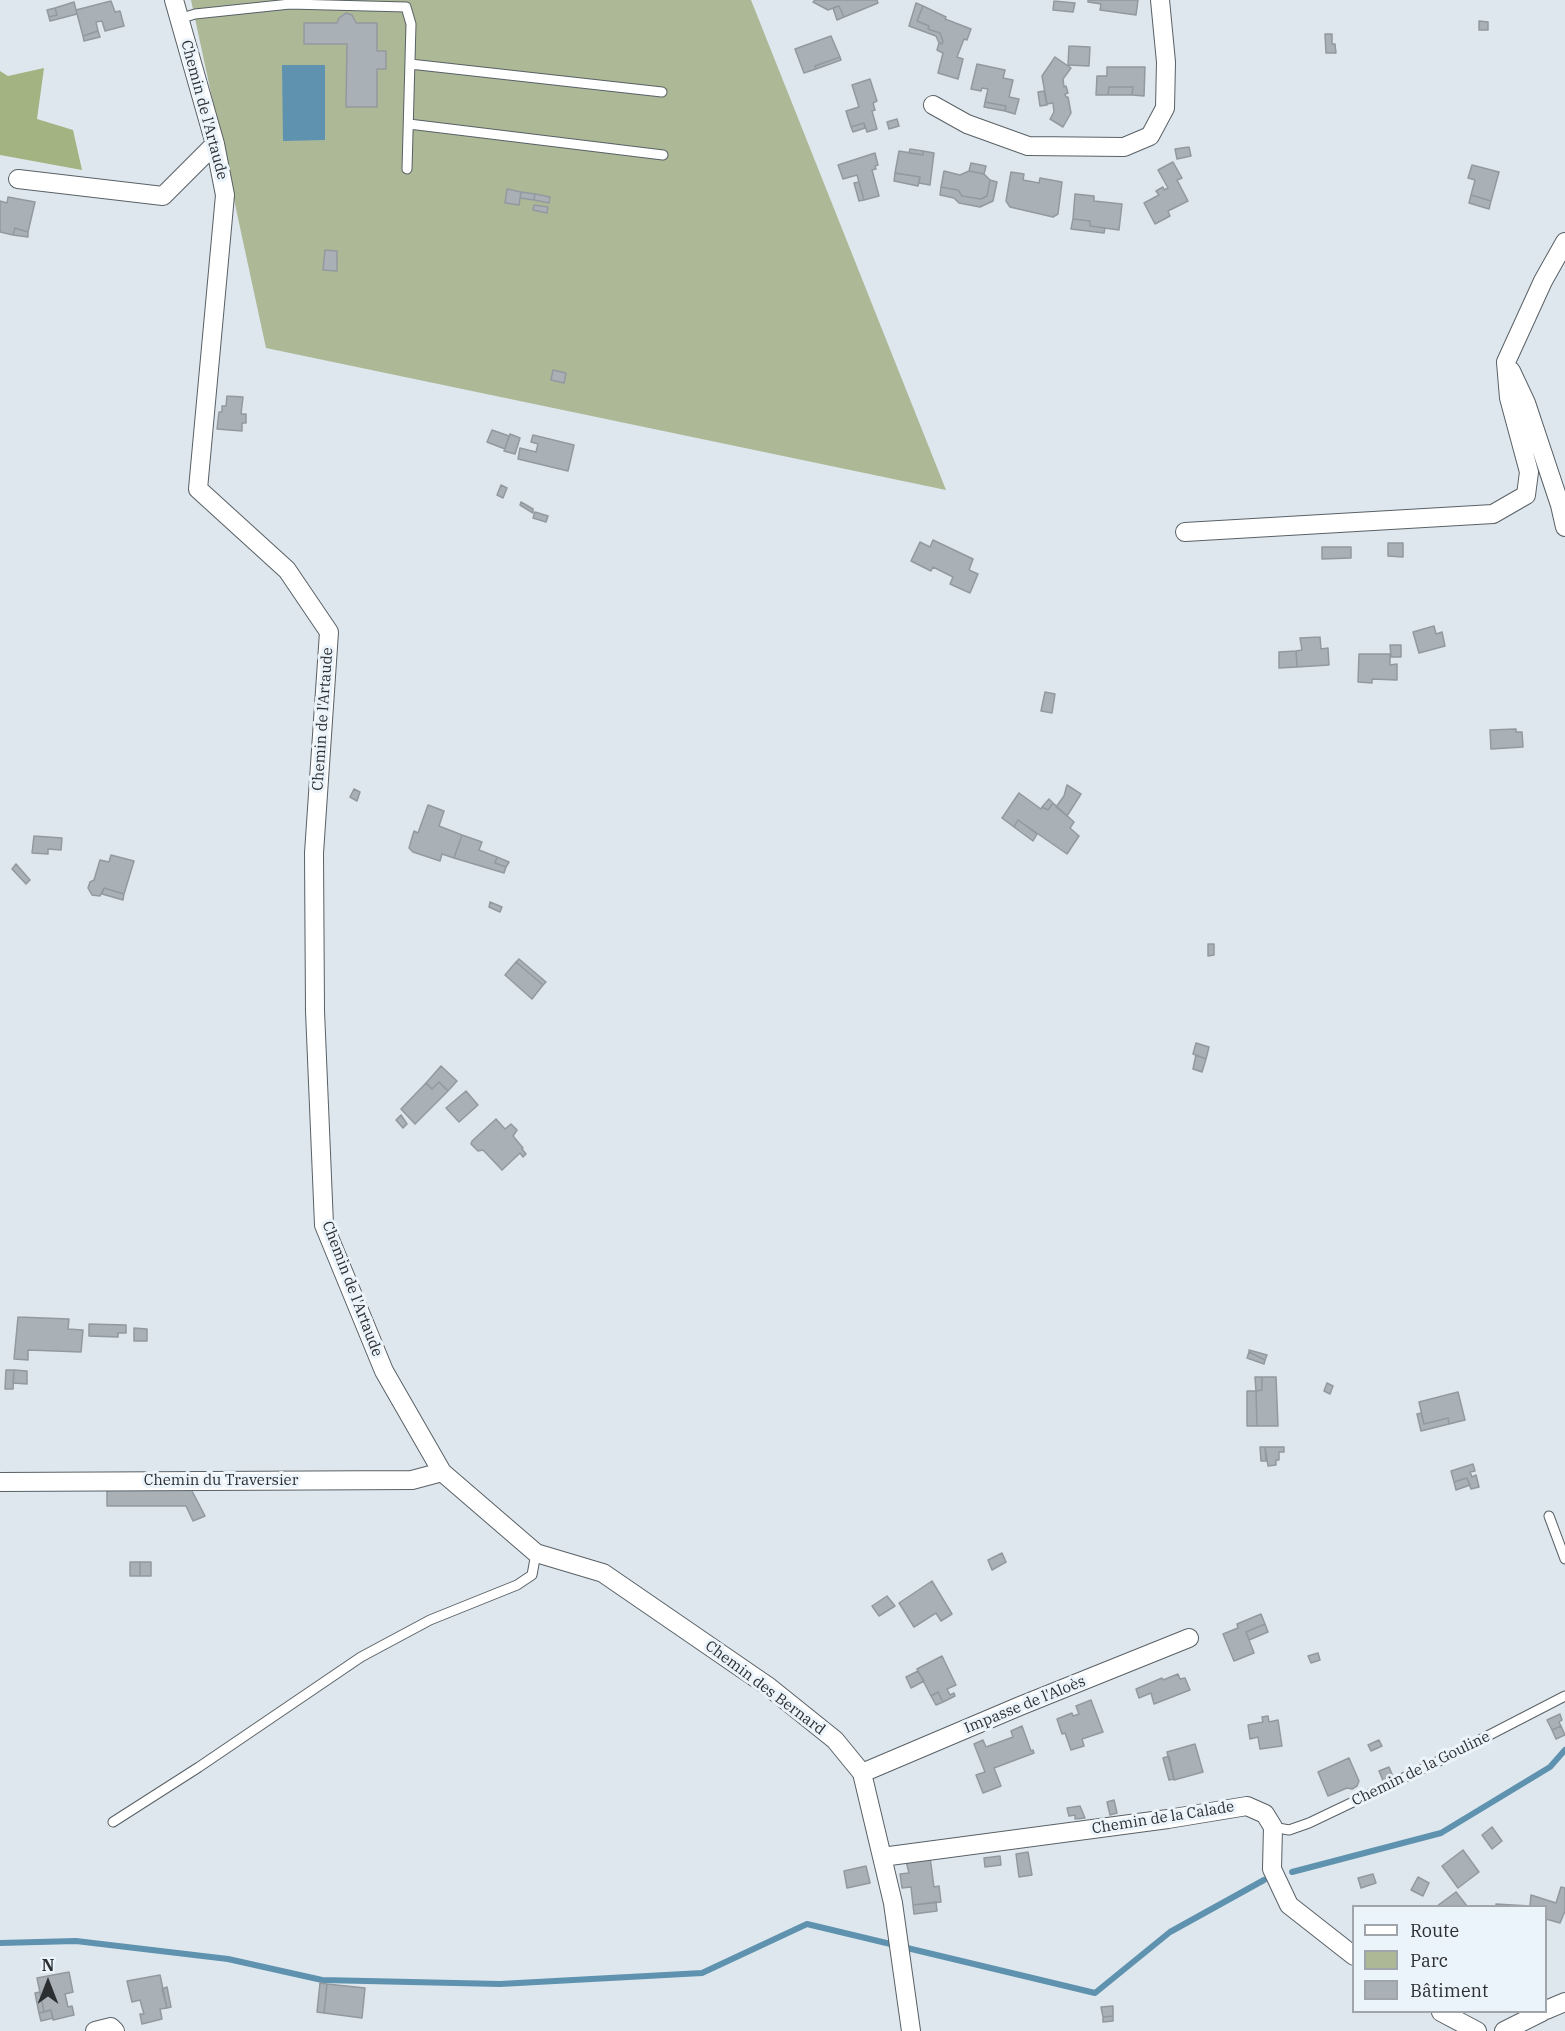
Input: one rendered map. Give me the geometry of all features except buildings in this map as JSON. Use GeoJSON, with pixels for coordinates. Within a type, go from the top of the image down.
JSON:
{"type":"FeatureCollection","features":[{"type":"Feature","properties":{"kind":"street","name":"Chemin de l'Artaude"},"geometry":{"type":"LineString","coordinates":[[174,0],[214,144],[225,195],[198,489],[287,570],[329,632],[314,853],[315,1011],[324,1224],[384,1371],[442,1472]]}},
{"type":"Feature","properties":{"kind":"street"},"geometry":{"type":"LineString","coordinates":[[933,105],[967,123],[1028,146],[1124,147],[1150,136],[1164,108],[1166,62],[1160,0]]}},
{"type":"Feature","properties":{"kind":"street"},"geometry":{"type":"LineString","coordinates":[[18,179],[164,196],[214,144]]}},
{"type":"Feature","properties":{"kind":"street"},"geometry":{"type":"LineString","coordinates":[[1185,532],[1493,514],[1526,495],[1530,472],[1509,398],[1506,362],[1543,281],[1565,242]]}},
{"type":"Feature","properties":{"kind":"street"},"geometry":{"type":"LineString","coordinates":[[1506,362],[1526,403],[1565,527]]}},
{"type":"Feature","properties":{"kind":"street","name":"Chemin du Traversier"},"geometry":{"type":"LineString","coordinates":[[0,1482],[412,1480],[442,1472]]}},
{"type":"Feature","properties":{"kind":"street","name":"Chemin des Bernard"},"geometry":{"type":"LineString","coordinates":[[442,1472],[536,1553],[603,1573],[769,1686],[835,1740],[862,1773],[893,1903],[911,2031]]}},
{"type":"Feature","properties":{"kind":"street","name":"Impasse de l'Aloès"},"geometry":{"type":"LineString","coordinates":[[862,1773],[1189,1638]]}},
{"type":"Feature","properties":{"kind":"street","name":"Chemin de la Calade"},"geometry":{"type":"LineString","coordinates":[[882,1857],[1247,1806],[1265,1814],[1273,1827]]}},
{"type":"Feature","properties":{"kind":"street"},"geometry":{"type":"LineString","coordinates":[[1273,1827],[1272,1869],[1289,1905],[1352,1955]]}},
{"type":"Feature","properties":{"kind":"street"},"geometry":{"type":"LineString","coordinates":[[1547,2010],[1565,2002]]}},
{"type":"Feature","properties":{"kind":"street"},"geometry":{"type":"LineString","coordinates":[[1443,2013],[1477,2031]]}},
{"type":"Feature","properties":{"kind":"street"},"geometry":{"type":"LineString","coordinates":[[1504,2031],[1540,2013]]}},
{"type":"Feature","properties":{"kind":"street"},"geometry":{"type":"LineString","coordinates":[[95,2031],[111,2027],[115,2031]]}},
{"type":"Feature","properties":{"kind":"lane"},"geometry":{"type":"LineString","coordinates":[[179,19],[239,4],[306,2],[406,7],[411,24],[407,169]]}},
{"type":"Feature","properties":{"kind":"lane"},"geometry":{"type":"LineString","coordinates":[[410,64],[662,92]]}},
{"type":"Feature","properties":{"kind":"lane"},"geometry":{"type":"LineString","coordinates":[[409,123],[663,155]]}},
{"type":"Feature","properties":{"kind":"lane"},"geometry":{"type":"LineString","coordinates":[[1549,1516],[1565,1559]]}},
{"type":"Feature","properties":{"kind":"lane"},"geometry":{"type":"LineString","coordinates":[[113,1822],[199,1767],[361,1657],[430,1620],[517,1585],[532,1575],[536,1553]]}},
{"type":"Feature","properties":{"kind":"lane","name":"Chemin de la Gouline"},"geometry":{"type":"LineString","coordinates":[[1273,1827],[1289,1830],[1309,1823],[1441,1760],[1565,1696]]}},
{"type":"Feature","properties":{"kind":"green space"},"geometry":{"type":"Polygon","coordinates":[[[191,0],[751,0],[946,490],[266,348],[191,0]]]}},
{"type":"Feature","properties":{"kind":"green space"},"geometry":{"type":"Polygon","coordinates":[[[44,68],[37,119],[73,130],[82,170],[0,155],[0,71],[8,76],[44,68]]]}},
{"type":"Feature","properties":{"kind":"water"},"geometry":{"type":"Polygon","coordinates":[[[282,65],[325,65],[325,140],[283,141],[282,65]]]}},
{"type":"Feature","properties":{"kind":"waterway"},"geometry":{"type":"LineString","coordinates":[[1292,1872],[1441,1833],[1550,1767],[1565,1750]]}},
{"type":"Feature","properties":{"kind":"waterway"},"geometry":{"type":"LineString","coordinates":[[0,1943],[76,1941],[228,1959],[322,1980],[500,1984],[702,1973],[807,1924],[1095,1993],[1170,1932],[1264,1880]]}}]}
